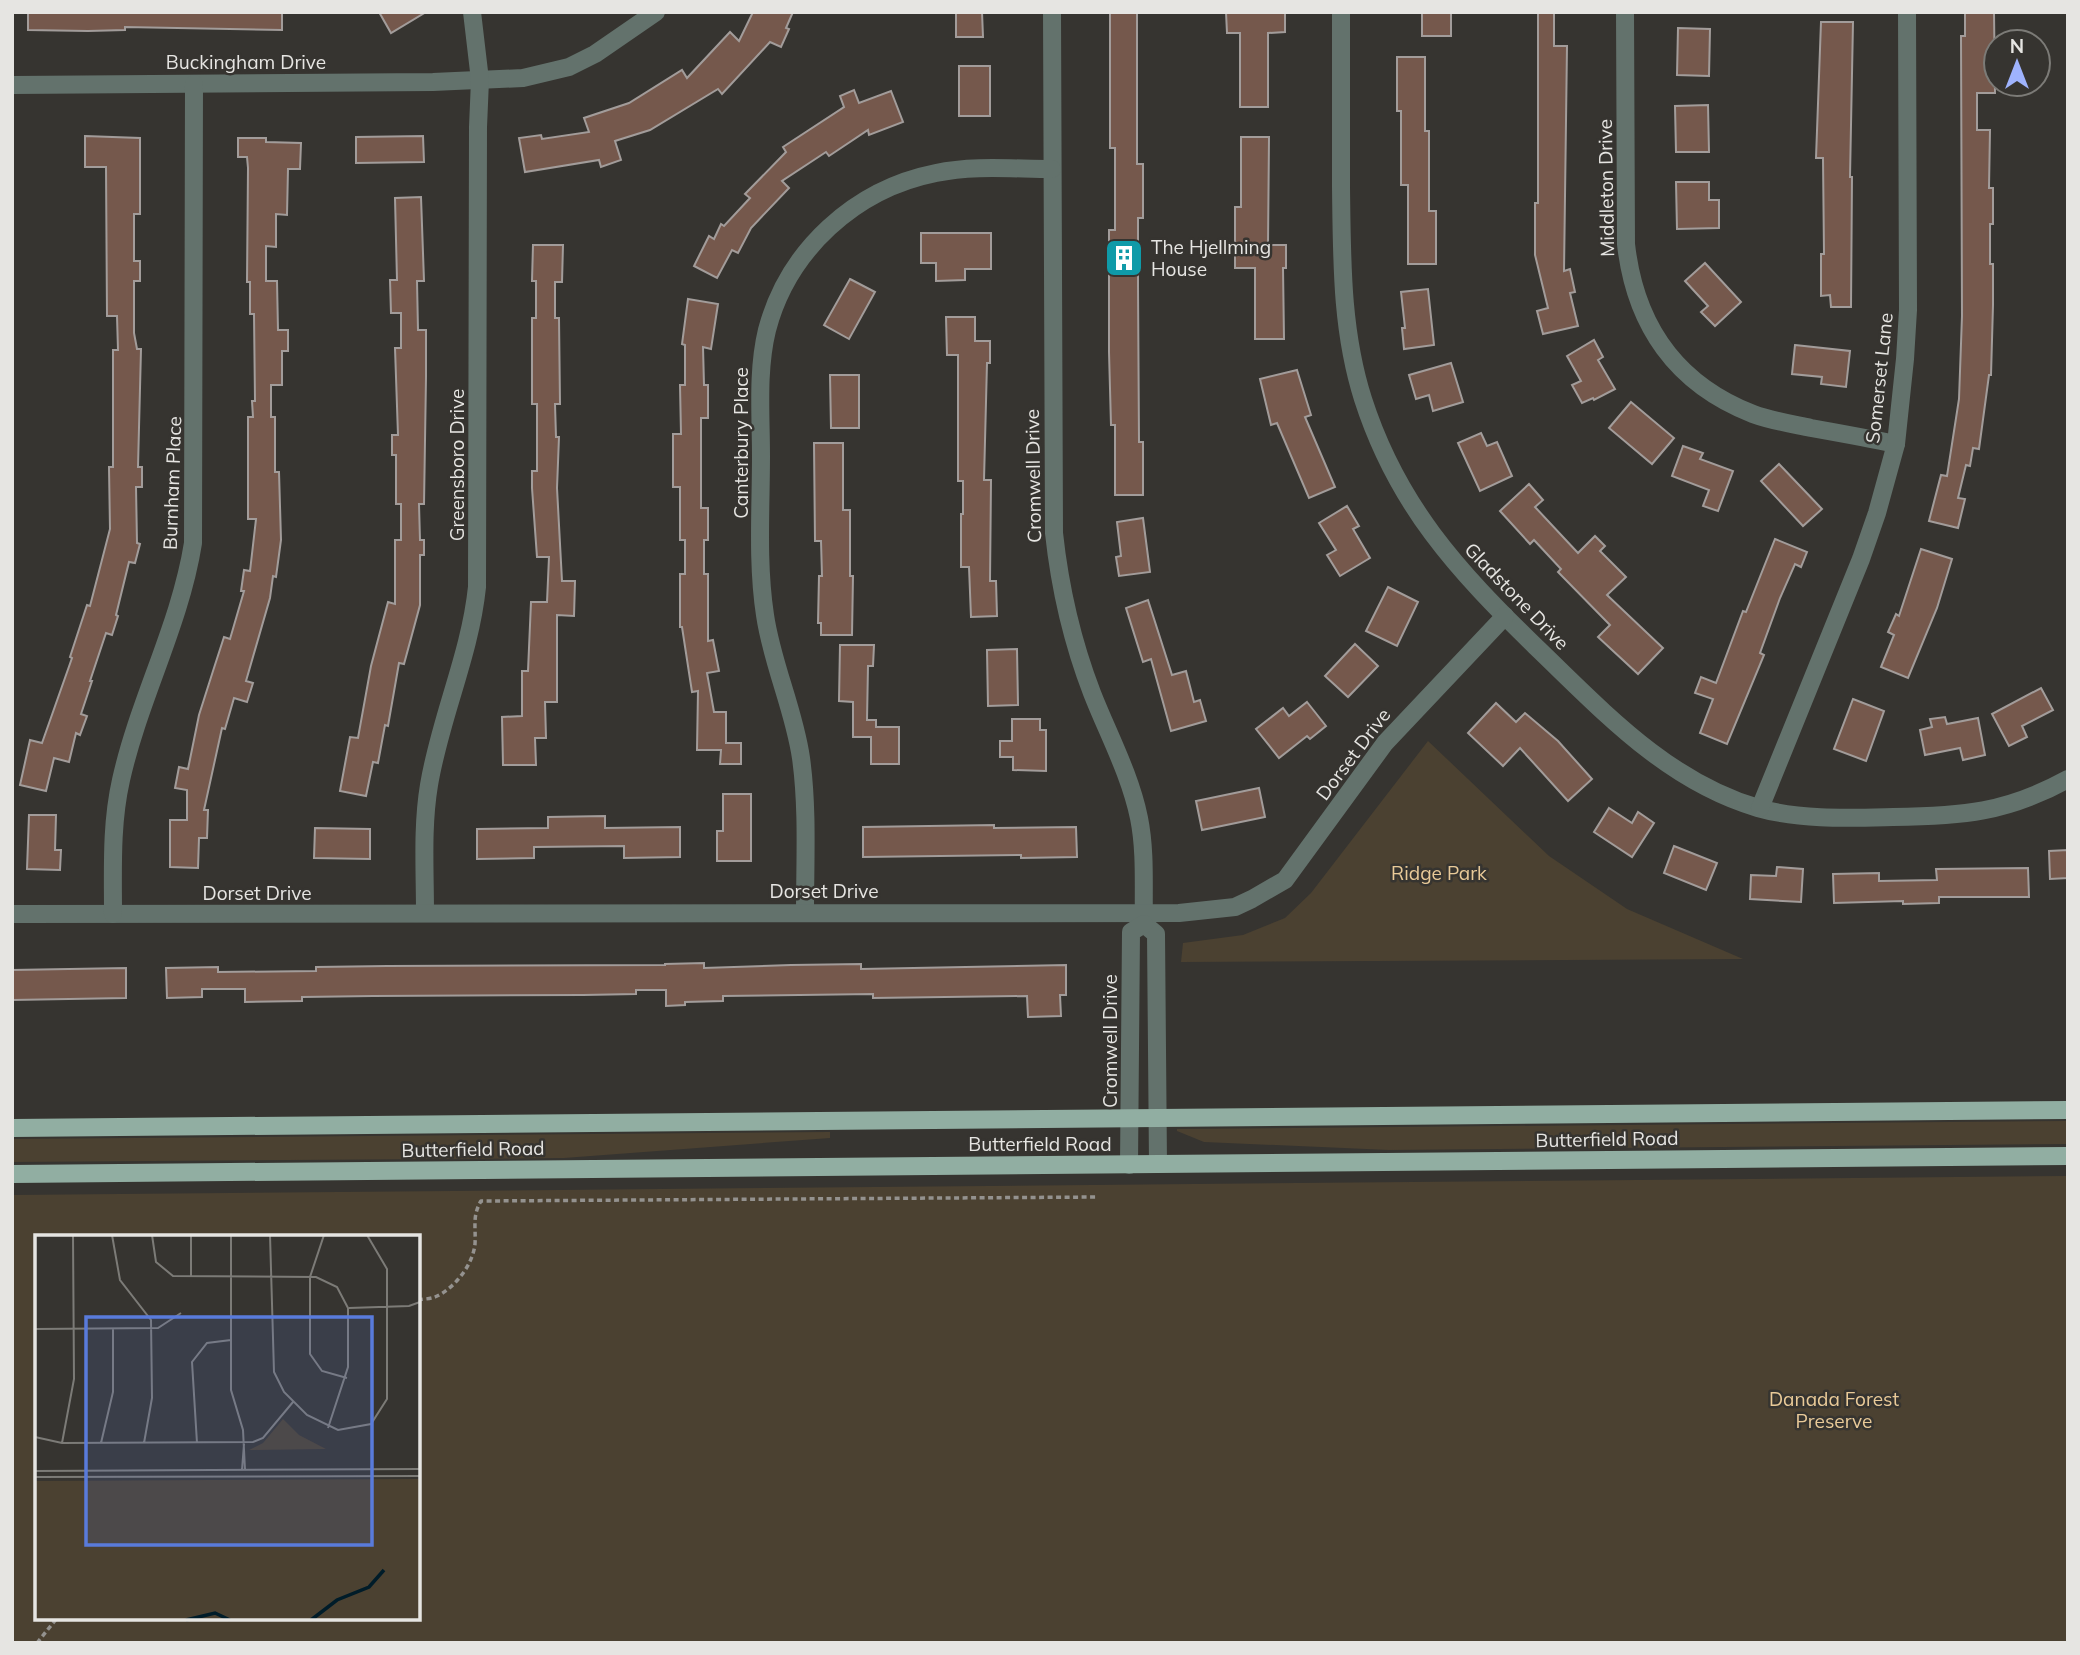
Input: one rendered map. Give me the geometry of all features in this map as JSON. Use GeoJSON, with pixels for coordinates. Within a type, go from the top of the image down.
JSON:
{"type":"FeatureCollection","features":[{"type":"Feature","properties":{"kind":"main road","name":"Butterfield Road"},"geometry":{"type":"LineString","coordinates":[[12,1128],[2068,1110]]}},
{"type":"Feature","properties":{"kind":"main road","name":"Butterfield Road"},"geometry":{"type":"LineString","coordinates":[[12,1174],[2068,1156]]}},
{"type":"Feature","properties":{"kind":"street","name":"Greensboro Drive"},"geometry":{"type":"LineString","coordinates":[[425,913],[425,822],[429,785],[470,632],[477,587],[478,127],[481,80],[472,12]]}},
{"type":"Feature","properties":{"kind":"street","name":"Buckingham Drive"},"geometry":{"type":"LineString","coordinates":[[12,85],[433,82],[523,78],[569,67],[602,50],[656,12]]}},
{"type":"Feature","properties":{"kind":"street","name":"Cromwell Drive"},"geometry":{"type":"LineString","coordinates":[[1052,12],[1052,500],[1057,562],[1077,653],[1135,799],[1143,849],[1144,918],[1156,934],[1158,1164]]}},
{"type":"Feature","properties":{"kind":"street","name":"Gladstone Drive"},"geometry":{"type":"LineString","coordinates":[[1341,12],[1342,268],[1346,327],[1356,376],[1375,434],[1404,493],[1441,547],[1505,616],[1605,713],[1651,753],[1696,783],[1760,808],[1829,818],[1967,815],[2014,804],[2043,793],[2068,779]]}},
{"type":"Feature","properties":{"kind":"street","name":"Middleton Drive"},"geometry":{"type":"LineString","coordinates":[[1625,12],[1626,244],[1637,299],[1650,327],[1677,367],[1729,404],[1776,421],[1895,444]]}},
{"type":"Feature","properties":{"kind":"street","name":"Somerset Lane"},"geometry":{"type":"LineString","coordinates":[[1760,808],[1861,559],[1895,444],[1906,359],[1908,310],[1907,12]]}},
{"type":"Feature","properties":{"kind":"street","name":"Burnham Place"},"geometry":{"type":"LineString","coordinates":[[113,914],[114,823],[121,780],[182,599],[193,543],[194,84]]}},
{"type":"Feature","properties":{"kind":"street","name":"Canterbury Place"},"geometry":{"type":"LineString","coordinates":[[805,912],[805,796],[802,760],[769,637],[762,594],[761,382],[767,330],[788,279],[824,229],[880,192],[917,177],[945,171],[1052,169]]}},
{"type":"Feature","properties":{"kind":"street","name":"Dorset Drive"},"geometry":{"type":"LineString","coordinates":[[12,914],[805,912],[1144,918],[1235,907],[1285,880],[1385,743],[1505,616]]}},
{"type":"Feature","properties":{"kind":"street","name":"Cromwell Drive"},"geometry":{"type":"LineString","coordinates":[[1129,1165],[1131,932],[1144,918]]}},
{"type":"Feature","properties":{"kind":"path"},"geometry":{"type":"LineString","coordinates":[[420,1300],[436,1296],[456,1281],[469,1265],[475,1246],[474,1212],[481,1200],[1098,1197]]}},
{"type":"Feature","properties":{"kind":"path"},"geometry":{"type":"LineString","coordinates":[[37,1643],[55,1620]]}},
{"type":"Feature","properties":{"kind":"green space","name":"Ridge Park"},"geometry":{"type":"Polygon","coordinates":[[[1428,741],[1549,856],[1627,909],[1743,959],[1181,962],[1183,943],[1243,935],[1285,918],[1311,893],[1428,741]]]}},
{"type":"Feature","properties":{"kind":"green space"},"geometry":{"type":"Polygon","coordinates":[[[2068,1121],[2068,1144],[1389,1150],[1204,1142],[1177,1131],[1177,1129],[2068,1121]]]}},
{"type":"Feature","properties":{"kind":"green space"},"geometry":{"type":"Polygon","coordinates":[[[830,1132],[830,1138],[564,1158],[12,1162],[12,1139],[830,1132]]]}},
{"type":"Feature","properties":{"kind":"green space","name":"Danada Forest Preserve"},"geometry":{"type":"Polygon","coordinates":[[[2068,1176],[2068,1643],[12,1643],[12,1195],[2068,1176]]]}},
{"type":"Feature","properties":{"kind":"building"},"geometry":{"type":"Polygon","coordinates":[[[28,12],[282,12],[282,30],[125,27],[125,30],[28,30],[28,12]]]}},
{"type":"Feature","properties":{"kind":"building"},"geometry":{"type":"Polygon","coordinates":[[[379,12],[426,12],[391,33],[379,12]]]}},
{"type":"Feature","properties":{"kind":"building"},"geometry":{"type":"Polygon","coordinates":[[[753,12],[793,12],[781,47],[770,42],[722,94],[718,89],[650,130],[615,141],[621,160],[601,167],[599,160],[525,172],[519,138],[541,135],[542,139],[589,132],[584,118],[629,103],[682,70],[687,78],[730,32],[739,41],[753,12]]]}},
{"type":"Feature","properties":{"kind":"building"},"geometry":{"type":"Polygon","coordinates":[[[956,12],[982,12],[983,37],[956,37],[956,12]]]}},
{"type":"Feature","properties":{"kind":"building"},"geometry":{"type":"Polygon","coordinates":[[[1110,12],[1137,12],[1137,164],[1143,164],[1143,218],[1138,218],[1138,286],[1139,442],[1143,442],[1143,495],[1115,495],[1115,425],[1111,425],[1109,352],[1109,230],[1115,230],[1115,148],[1110,148],[1110,12]]]}},
{"type":"Feature","properties":{"kind":"building"},"geometry":{"type":"Polygon","coordinates":[[[1226,12],[1285,12],[1285,32],[1268,33],[1268,107],[1240,107],[1240,33],[1227,33],[1226,12]]]}},
{"type":"Feature","properties":{"kind":"building"},"geometry":{"type":"Polygon","coordinates":[[[1422,12],[1451,12],[1451,36],[1422,36],[1422,12]]]}},
{"type":"Feature","properties":{"kind":"building"},"geometry":{"type":"Polygon","coordinates":[[[1538,12],[1554,12],[1554,46],[1567,46],[1564,271],[1570,269],[1575,292],[1570,293],[1578,326],[1543,334],[1537,311],[1548,308],[1535,255],[1535,203],[1538,203],[1538,12]]]}},
{"type":"Feature","properties":{"kind":"building"},"geometry":{"type":"Polygon","coordinates":[[[1965,12],[1994,12],[1994,28],[1982,28],[1982,93],[1977,93],[1977,130],[1990,130],[1989,188],[1993,188],[1993,224],[1990,224],[1990,264],[1993,264],[1991,375],[1979,449],[1973,448],[1970,466],[1966,465],[1958,498],[1965,499],[1958,528],[1929,521],[1941,475],[1947,476],[1959,399],[1962,316],[1961,36],[1965,36],[1965,12]]]}},
{"type":"Feature","properties":{"kind":"building"},"geometry":{"type":"Polygon","coordinates":[[[1821,22],[1853,22],[1851,307],[1831,307],[1830,295],[1821,296],[1821,254],[1824,254],[1823,158],[1816,158],[1821,22]]]}},
{"type":"Feature","properties":{"kind":"building"},"geometry":{"type":"Polygon","coordinates":[[[1678,28],[1710,29],[1709,76],[1677,75],[1678,28]]]}},
{"type":"Feature","properties":{"kind":"building"},"geometry":{"type":"Polygon","coordinates":[[[1397,57],[1425,57],[1429,211],[1436,211],[1436,264],[1408,264],[1408,185],[1401,185],[1401,111],[1397,111],[1397,57]]]}},
{"type":"Feature","properties":{"kind":"building"},"geometry":{"type":"Polygon","coordinates":[[[959,66],[990,66],[990,116],[959,116],[959,66]]]}},
{"type":"Feature","properties":{"kind":"building"},"geometry":{"type":"Polygon","coordinates":[[[854,90],[859,103],[891,91],[903,122],[869,135],[868,130],[829,156],[826,152],[782,181],[789,188],[751,228],[738,253],[732,250],[717,278],[694,266],[709,236],[714,239],[721,224],[724,226],[750,198],[745,194],[786,152],[783,147],[844,107],[840,96],[854,90]]]}},
{"type":"Feature","properties":{"kind":"building"},"geometry":{"type":"Polygon","coordinates":[[[1708,105],[1709,152],[1676,152],[1675,106],[1708,105]]]}},
{"type":"Feature","properties":{"kind":"building"},"geometry":{"type":"Polygon","coordinates":[[[85,136],[140,138],[140,214],[134,214],[134,261],[140,261],[140,281],[134,281],[134,333],[137,349],[141,349],[138,467],[142,467],[142,487],[136,487],[137,543],[140,544],[135,563],[129,562],[112,635],[106,633],[90,681],[81,714],[87,716],[80,735],[76,733],[69,762],[54,758],[46,791],[20,785],[30,740],[42,743],[72,658],[70,657],[87,605],[90,606],[110,529],[109,467],[113,467],[113,350],[118,350],[117,316],[107,316],[106,167],[85,167],[85,136]]]}},
{"type":"Feature","properties":{"kind":"building"},"geometry":{"type":"Polygon","coordinates":[[[423,136],[424,162],[356,163],[356,137],[423,136]]]}},
{"type":"Feature","properties":{"kind":"building"},"geometry":{"type":"Polygon","coordinates":[[[1241,137],[1269,137],[1268,245],[1286,245],[1286,268],[1283,268],[1284,339],[1255,339],[1255,268],[1235,268],[1235,207],[1241,207],[1241,137]]]}},
{"type":"Feature","properties":{"kind":"building"},"geometry":{"type":"Polygon","coordinates":[[[238,138],[266,138],[266,142],[301,143],[300,169],[288,169],[287,215],[276,214],[276,247],[266,246],[266,281],[277,281],[278,330],[288,330],[288,351],[282,351],[282,385],[271,385],[271,417],[275,417],[275,472],[279,472],[281,540],[276,577],[273,576],[270,598],[246,681],[253,683],[247,702],[234,698],[225,729],[222,728],[204,810],[208,810],[207,838],[199,838],[198,868],[170,867],[170,820],[187,820],[187,790],[175,788],[179,767],[188,769],[199,715],[213,671],[224,637],[230,639],[244,591],[241,591],[244,570],[250,571],[256,519],[248,519],[248,417],[253,417],[252,401],[255,401],[254,314],[250,314],[250,282],[247,282],[248,168],[247,157],[238,157],[238,138]]]}},
{"type":"Feature","properties":{"kind":"building"},"geometry":{"type":"Polygon","coordinates":[[[1676,182],[1709,182],[1709,200],[1719,200],[1719,228],[1677,229],[1676,182]]]}},
{"type":"Feature","properties":{"kind":"building"},"geometry":{"type":"Polygon","coordinates":[[[421,197],[424,281],[417,281],[418,330],[426,330],[426,377],[424,504],[419,504],[420,540],[424,540],[424,555],[420,555],[420,605],[404,664],[399,663],[388,726],[385,725],[378,763],[373,762],[366,796],[340,791],[350,737],[358,738],[371,666],[388,602],[395,604],[395,540],[401,540],[401,504],[396,504],[396,455],[392,455],[392,435],[398,435],[395,348],[401,348],[401,313],[391,313],[390,280],[397,280],[395,198],[421,197]]]}},
{"type":"Feature","properties":{"kind":"building"},"geometry":{"type":"Polygon","coordinates":[[[921,233],[991,233],[991,269],[965,269],[965,280],[936,281],[936,263],[921,263],[921,233]]]}},
{"type":"Feature","properties":{"kind":"building"},"geometry":{"type":"Polygon","coordinates":[[[533,245],[563,245],[562,282],[555,282],[555,318],[559,318],[560,404],[555,404],[556,437],[559,437],[557,488],[562,581],[575,581],[574,616],[557,615],[557,702],[545,702],[546,738],[535,738],[536,765],[503,765],[502,717],[522,716],[522,671],[528,671],[531,602],[547,602],[549,557],[537,557],[532,488],[532,471],[537,471],[537,404],[532,404],[532,318],[536,318],[536,281],[532,281],[533,245]]]}},
{"type":"Feature","properties":{"kind":"building"},"geometry":{"type":"Polygon","coordinates":[[[1705,263],[1741,302],[1715,326],[1701,312],[1708,306],[1685,281],[1705,263]]]}},
{"type":"Feature","properties":{"kind":"building"},"geometry":{"type":"Polygon","coordinates":[[[850,279],[875,292],[849,339],[824,325],[850,279]]]}},
{"type":"Feature","properties":{"kind":"building"},"geometry":{"type":"Polygon","coordinates":[[[1428,289],[1434,345],[1404,349],[1402,328],[1405,328],[1401,292],[1428,289]]]}},
{"type":"Feature","properties":{"kind":"building"},"geometry":{"type":"Polygon","coordinates":[[[688,299],[718,304],[711,349],[703,347],[704,385],[708,385],[708,418],[701,418],[701,508],[708,508],[704,574],[708,574],[708,641],[713,640],[719,671],[707,673],[714,712],[726,712],[726,743],[741,743],[741,764],[720,764],[721,750],[697,750],[698,691],[692,692],[680,627],[680,574],[685,574],[685,540],[680,540],[680,487],[673,487],[673,434],[681,434],[680,385],[685,385],[685,345],[682,344],[688,299]]]}},
{"type":"Feature","properties":{"kind":"building"},"geometry":{"type":"Polygon","coordinates":[[[946,317],[975,317],[975,341],[990,341],[984,480],[991,480],[990,581],[996,581],[997,616],[971,617],[969,567],[961,567],[963,481],[958,481],[958,355],[947,355],[946,317]]]}},
{"type":"Feature","properties":{"kind":"building"},"geometry":{"type":"Polygon","coordinates":[[[1594,340],[1603,357],[1598,360],[1615,389],[1582,403],[1572,385],[1581,381],[1567,356],[1594,340]]]}},
{"type":"Feature","properties":{"kind":"building"},"geometry":{"type":"Polygon","coordinates":[[[1795,345],[1850,351],[1846,387],[1821,384],[1822,377],[1792,374],[1795,345]]]}},
{"type":"Feature","properties":{"kind":"building"},"geometry":{"type":"Polygon","coordinates":[[[1451,363],[1463,402],[1433,411],[1429,395],[1416,399],[1409,375],[1451,363]]]}},
{"type":"Feature","properties":{"kind":"building"},"geometry":{"type":"Polygon","coordinates":[[[1297,370],[1311,415],[1305,417],[1335,487],[1309,498],[1277,423],[1271,425],[1260,379],[1297,370]]]}},
{"type":"Feature","properties":{"kind":"building"},"geometry":{"type":"Polygon","coordinates":[[[830,375],[859,375],[859,428],[831,428],[830,375]]]}},
{"type":"Feature","properties":{"kind":"building"},"geometry":{"type":"Polygon","coordinates":[[[1631,402],[1674,438],[1652,464],[1609,428],[1631,402]]]}},
{"type":"Feature","properties":{"kind":"building"},"geometry":{"type":"Polygon","coordinates":[[[1481,433],[1487,446],[1497,442],[1512,476],[1480,491],[1458,443],[1481,433]]]}},
{"type":"Feature","properties":{"kind":"building"},"geometry":{"type":"Polygon","coordinates":[[[814,443],[843,443],[843,510],[850,510],[852,635],[821,635],[821,623],[818,623],[819,576],[822,576],[821,541],[815,541],[814,443]]]}},
{"type":"Feature","properties":{"kind":"building"},"geometry":{"type":"Polygon","coordinates":[[[1683,446],[1703,453],[1700,459],[1733,471],[1718,511],[1703,506],[1709,490],[1672,476],[1683,446]]]}},
{"type":"Feature","properties":{"kind":"building"},"geometry":{"type":"Polygon","coordinates":[[[1779,464],[1822,509],[1803,526],[1761,481],[1779,464]]]}},
{"type":"Feature","properties":{"kind":"building"},"geometry":{"type":"Polygon","coordinates":[[[1529,484],[1543,500],[1535,507],[1578,553],[1595,536],[1605,546],[1600,551],[1626,577],[1607,595],[1663,648],[1638,674],[1598,637],[1610,625],[1558,572],[1561,569],[1534,540],[1530,544],[1500,511],[1529,484]]]}},
{"type":"Feature","properties":{"kind":"building"},"geometry":{"type":"Polygon","coordinates":[[[1347,506],[1359,526],[1353,529],[1370,558],[1340,576],[1327,555],[1336,550],[1319,523],[1347,506]]]}},
{"type":"Feature","properties":{"kind":"building"},"geometry":{"type":"Polygon","coordinates":[[[1143,518],[1150,572],[1119,576],[1116,557],[1121,556],[1117,522],[1143,518]]]}},
{"type":"Feature","properties":{"kind":"building"},"geometry":{"type":"Polygon","coordinates":[[[1775,539],[1807,552],[1801,567],[1795,564],[1780,598],[1760,653],[1764,655],[1727,744],[1700,733],[1713,699],[1695,693],[1701,677],[1716,683],[1743,611],[1746,612],[1775,539]]]}},
{"type":"Feature","properties":{"kind":"building"},"geometry":{"type":"Polygon","coordinates":[[[1921,549],[1952,559],[1937,608],[1908,678],[1881,667],[1894,635],[1888,632],[1896,614],[1899,616],[1921,549]]]}},
{"type":"Feature","properties":{"kind":"building"},"geometry":{"type":"Polygon","coordinates":[[[1388,587],[1418,602],[1397,646],[1366,631],[1388,587]]]}},
{"type":"Feature","properties":{"kind":"building"},"geometry":{"type":"Polygon","coordinates":[[[1148,600],[1172,675],[1186,671],[1194,702],[1200,700],[1206,721],[1171,731],[1151,659],[1143,662],[1126,608],[1148,600]]]}},
{"type":"Feature","properties":{"kind":"building"},"geometry":{"type":"Polygon","coordinates":[[[1355,644],[1378,666],[1348,697],[1325,676],[1355,644]]]}},
{"type":"Feature","properties":{"kind":"building"},"geometry":{"type":"Polygon","coordinates":[[[840,645],[874,645],[873,666],[868,666],[867,720],[876,720],[876,727],[899,727],[899,764],[871,764],[871,737],[853,737],[853,702],[839,701],[840,645]]]}},
{"type":"Feature","properties":{"kind":"building"},"geometry":{"type":"Polygon","coordinates":[[[1017,649],[1018,705],[988,706],[987,650],[1017,649]]]}},
{"type":"Feature","properties":{"kind":"building"},"geometry":{"type":"Polygon","coordinates":[[[2041,688],[2053,710],[2022,726],[2027,737],[2009,746],[1992,714],[2041,688]]]}},
{"type":"Feature","properties":{"kind":"building"},"geometry":{"type":"Polygon","coordinates":[[[1853,699],[1884,711],[1866,761],[1834,749],[1853,699]]]}},
{"type":"Feature","properties":{"kind":"building"},"geometry":{"type":"Polygon","coordinates":[[[1307,702],[1326,726],[1310,739],[1307,736],[1279,758],[1256,729],[1283,708],[1289,716],[1307,702]]]}},
{"type":"Feature","properties":{"kind":"building"},"geometry":{"type":"Polygon","coordinates":[[[1496,703],[1516,722],[1525,713],[1558,741],[1592,779],[1568,801],[1520,748],[1503,766],[1468,733],[1496,703]]]}},
{"type":"Feature","properties":{"kind":"building"},"geometry":{"type":"Polygon","coordinates":[[[1945,717],[1947,724],[1978,718],[1985,755],[1963,760],[1960,748],[1925,755],[1920,730],[1932,727],[1930,719],[1945,717]]]}},
{"type":"Feature","properties":{"kind":"building"},"geometry":{"type":"Polygon","coordinates":[[[1012,719],[1040,719],[1040,730],[1046,730],[1046,771],[1013,770],[1013,757],[1000,757],[1000,741],[1012,741],[1012,719]]]}},
{"type":"Feature","properties":{"kind":"building"},"geometry":{"type":"Polygon","coordinates":[[[1259,788],[1265,817],[1202,830],[1196,801],[1259,788]]]}},
{"type":"Feature","properties":{"kind":"building"},"geometry":{"type":"Polygon","coordinates":[[[723,794],[751,794],[751,861],[717,861],[717,831],[723,831],[723,794]]]}},
{"type":"Feature","properties":{"kind":"building"},"geometry":{"type":"Polygon","coordinates":[[[1609,808],[1632,823],[1638,812],[1654,823],[1632,857],[1594,832],[1609,808]]]}},
{"type":"Feature","properties":{"kind":"building"},"geometry":{"type":"Polygon","coordinates":[[[29,815],[56,815],[55,850],[61,850],[60,870],[27,869],[29,815]]]}},
{"type":"Feature","properties":{"kind":"building"},"geometry":{"type":"Polygon","coordinates":[[[605,816],[605,828],[680,827],[680,857],[624,858],[624,846],[534,847],[534,858],[477,859],[477,829],[548,828],[548,817],[605,816]]]}},
{"type":"Feature","properties":{"kind":"building"},"geometry":{"type":"Polygon","coordinates":[[[994,825],[994,828],[1076,827],[1077,857],[863,857],[863,827],[994,825]]]}},
{"type":"Feature","properties":{"kind":"building"},"geometry":{"type":"Polygon","coordinates":[[[315,828],[370,829],[370,859],[314,858],[315,828]]]}},
{"type":"Feature","properties":{"kind":"building"},"geometry":{"type":"Polygon","coordinates":[[[1674,846],[1717,863],[1706,890],[1664,873],[1674,846]]]}},
{"type":"Feature","properties":{"kind":"building"},"geometry":{"type":"Polygon","coordinates":[[[2068,850],[2068,878],[2050,879],[2049,851],[2068,850]]]}},
{"type":"Feature","properties":{"kind":"building"},"geometry":{"type":"Polygon","coordinates":[[[1777,867],[1803,869],[1801,902],[1750,899],[1751,875],[1776,876],[1777,867]]]}},
{"type":"Feature","properties":{"kind":"building"},"geometry":{"type":"Polygon","coordinates":[[[2028,868],[2029,897],[1939,897],[1939,903],[1834,903],[1833,874],[1879,873],[1879,881],[1937,880],[1936,869],[2028,868]]]}},
{"type":"Feature","properties":{"kind":"building"},"geometry":{"type":"Polygon","coordinates":[[[704,963],[704,968],[861,964],[861,969],[1066,965],[1066,995],[1060,995],[1061,1016],[1028,1017],[1027,996],[723,996],[723,1001],[685,1002],[685,1005],[666,1006],[666,990],[636,990],[636,994],[302,997],[302,1001],[245,1002],[245,989],[202,989],[202,997],[167,998],[166,968],[218,967],[218,972],[316,971],[316,967],[704,963]]]}},
{"type":"Feature","properties":{"kind":"building"},"geometry":{"type":"Polygon","coordinates":[[[126,968],[126,998],[12,1000],[12,970],[126,968]]]}},
{"type":"Feature","properties":{"kind":"place","name":"The Hjellming House"},"geometry":{"type":"Point","coordinates":[1124,258]}}]}
